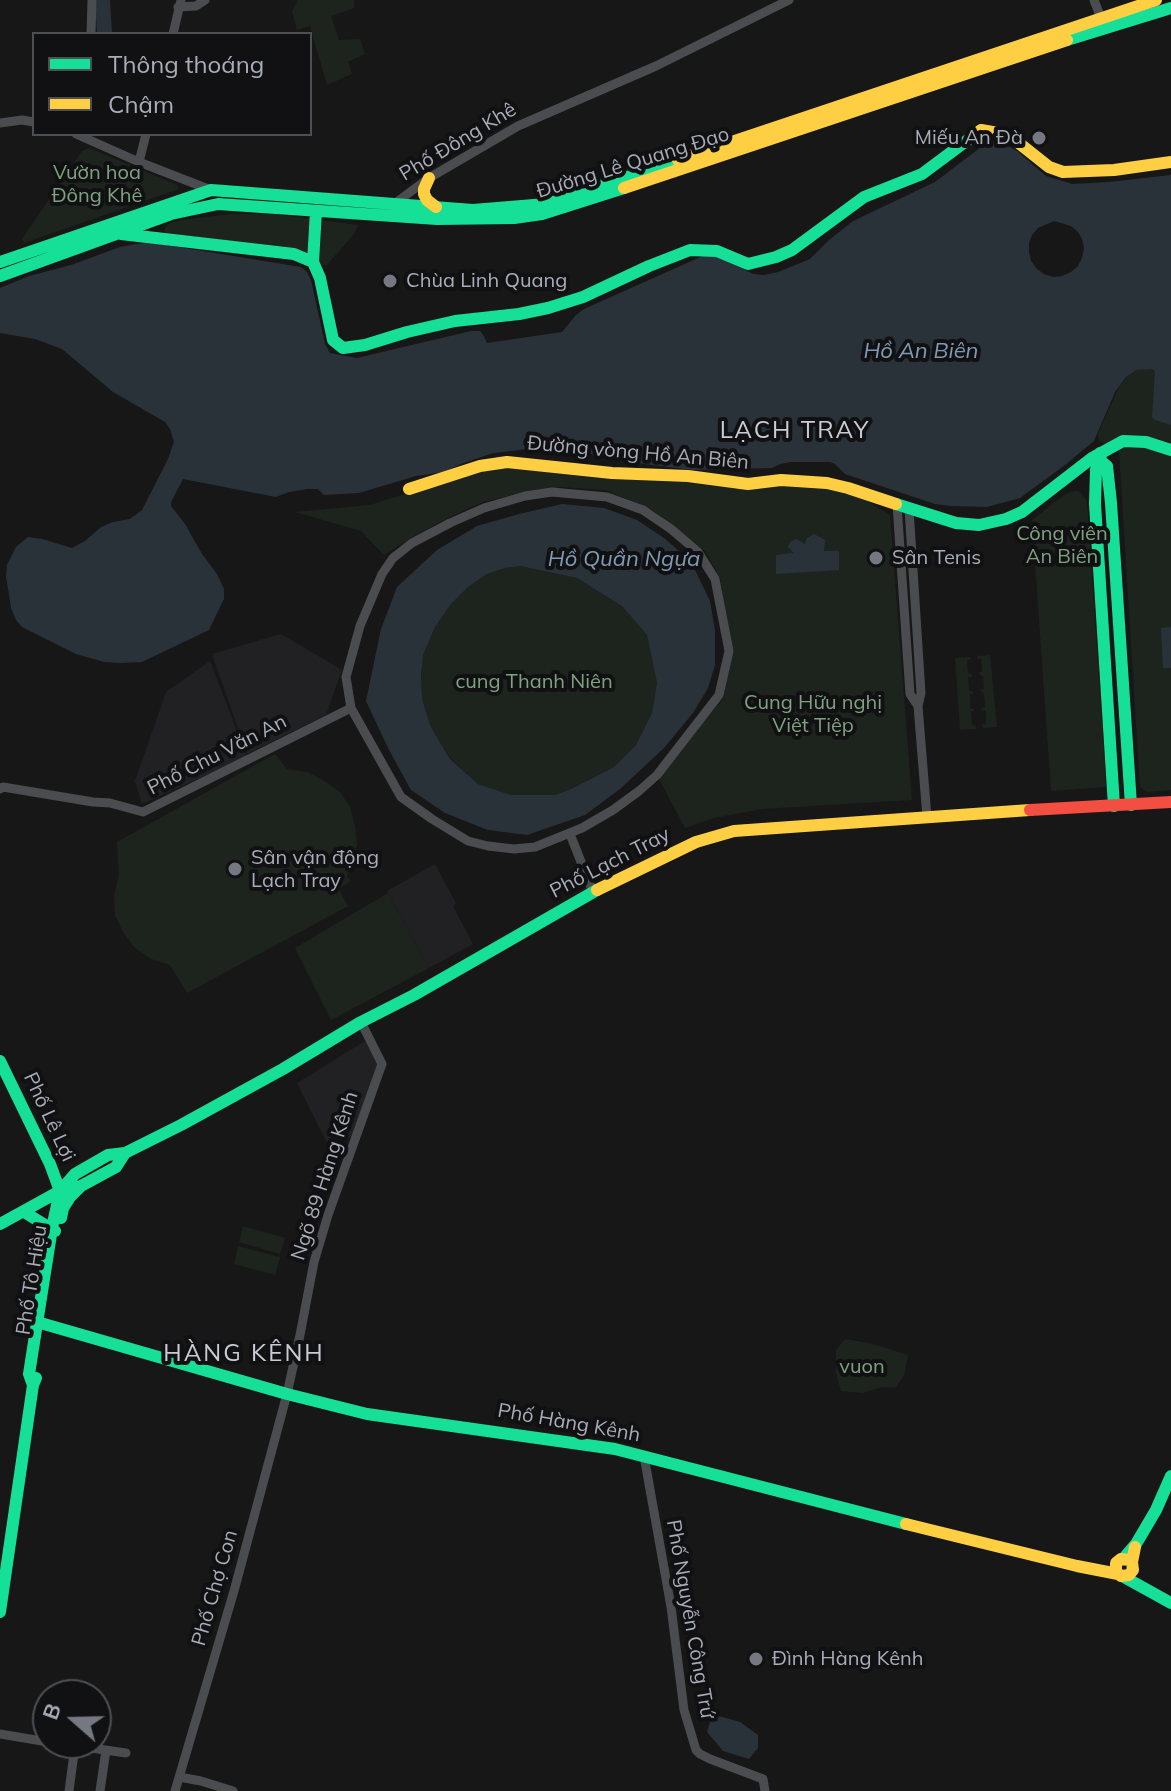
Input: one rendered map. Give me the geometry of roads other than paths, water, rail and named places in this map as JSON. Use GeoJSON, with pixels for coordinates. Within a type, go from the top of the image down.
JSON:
{"type":"FeatureCollection","features":[{"type":"Feature","properties":{"kind":"street"},"geometry":{"type":"LineString","coordinates":[[94,32],[95,0]]}},
{"type":"Feature","properties":{"kind":"street"},"geometry":{"type":"LineString","coordinates":[[173,32],[180,3],[196,6],[205,0]]}},
{"type":"Feature","properties":{"kind":"street","name":"Phố Đông Khê"},"geometry":{"type":"LineString","coordinates":[[80,136],[211,190],[393,210],[429,178],[518,126],[656,66],[789,0]]}},
{"type":"Feature","properties":{"kind":"street"},"geometry":{"type":"LineString","coordinates":[[1094,0],[1101,18]]}},
{"type":"Feature","properties":{"kind":"street","name":"Đường Lê Quang Đạo"},"geometry":{"type":"LineString","coordinates":[[0,276],[171,214],[218,204],[316,211],[436,207],[473,210],[546,204],[1156,0]]}},
{"type":"Feature","properties":{"kind":"street","name":"Đường Lê Quang Đạo"},"geometry":{"type":"LineString","coordinates":[[393,210],[437,219],[514,218],[551,212],[1171,8]]}},
{"type":"Feature","properties":{"kind":"street"},"geometry":{"type":"LineString","coordinates":[[0,123],[32,122]]}},
{"type":"Feature","properties":{"kind":"street"},"geometry":{"type":"LineString","coordinates":[[316,211],[313,262],[320,278],[333,340],[343,348],[455,321],[548,308],[583,297],[690,250],[717,251],[748,264],[776,257],[792,250],[864,197],[922,174],[981,130],[1015,140],[1049,167],[1063,172],[1114,170],[1171,162]]}},
{"type":"Feature","properties":{"kind":"street"},"geometry":{"type":"LineString","coordinates":[[139,162],[146,136]]}},
{"type":"Feature","properties":{"kind":"street"},"geometry":{"type":"LineString","coordinates":[[429,178],[424,194],[436,207]]}},
{"type":"Feature","properties":{"kind":"street"},"geometry":{"type":"LineString","coordinates":[[0,262],[211,190],[218,204]]}},
{"type":"Feature","properties":{"kind":"street"},"geometry":{"type":"LineString","coordinates":[[98,230],[294,254],[313,262]]}},
{"type":"Feature","properties":{"kind":"street","name":"Đường vòng Hồ An Biên"},"geometry":{"type":"LineString","coordinates":[[409,489],[480,466],[507,462],[612,473],[688,476],[748,484],[781,480],[811,481],[848,488],[956,523],[979,525],[1022,512],[1123,441],[1157,444],[1171,450]]}},
{"type":"Feature","properties":{"kind":"street"},"geometry":{"type":"LineString","coordinates":[[1101,457],[1107,466],[1111,503],[1131,805]]}},
{"type":"Feature","properties":{"kind":"street"},"geometry":{"type":"LineString","coordinates":[[1101,457],[1096,470],[1095,504],[1114,806]]}},
{"type":"Feature","properties":{"kind":"street"},"geometry":{"type":"LineString","coordinates":[[552,492],[607,497],[643,510],[671,529],[698,552],[715,579],[729,651],[719,695],[657,775],[613,810],[570,834],[535,847],[514,849],[468,841],[401,797],[351,708],[346,677],[360,626],[382,574],[393,558],[412,543],[484,508],[552,492]]}},
{"type":"Feature","properties":{"kind":"street"},"geometry":{"type":"LineString","coordinates":[[903,507],[912,635],[921,693],[918,706],[927,817]]}},
{"type":"Feature","properties":{"kind":"street"},"geometry":{"type":"LineString","coordinates":[[1103,628],[1118,627]]}},
{"type":"Feature","properties":{"kind":"street","name":"Phố Chu Văn An"},"geometry":{"type":"LineString","coordinates":[[0,789],[110,803],[143,812],[351,708]]}},
{"type":"Feature","properties":{"kind":"street","name":"Phố Lạch Tray"},"geometry":{"type":"LineString","coordinates":[[60,1191],[79,1171],[108,1155],[125,1153],[283,1069],[593,892],[696,842],[734,831],[1171,802]]}},
{"type":"Feature","properties":{"kind":"street"},"geometry":{"type":"LineString","coordinates":[[570,834],[593,892]]}},
{"type":"Feature","properties":{"kind":"street","name":"Ngõ 89 Hàng Kênh"},"geometry":{"type":"LineString","coordinates":[[287,1394],[317,1250],[382,1064],[361,1022]]}},
{"type":"Feature","properties":{"kind":"street","name":"Phố Lê Lợi"},"geometry":{"type":"LineString","coordinates":[[0,1061],[60,1191]]}},
{"type":"Feature","properties":{"kind":"street","name":"Phố Lạch Tray"},"geometry":{"type":"LineString","coordinates":[[60,1191],[81,1186],[116,1167],[125,1153]]}},
{"type":"Feature","properties":{"kind":"street","name":"Phố Tô Hiệu"},"geometry":{"type":"LineString","coordinates":[[55,1230],[63,1208],[81,1186]]}},
{"type":"Feature","properties":{"kind":"street"},"geometry":{"type":"LineString","coordinates":[[0,1224],[60,1191]]}},
{"type":"Feature","properties":{"kind":"street","name":"Phố Tô Hiệu"},"geometry":{"type":"LineString","coordinates":[[0,1612],[33,1385],[38,1375],[41,1324],[60,1191]]}},
{"type":"Feature","properties":{"kind":"street"},"geometry":{"type":"LineString","coordinates":[[24,1212],[55,1230]]}},
{"type":"Feature","properties":{"kind":"street","name":"Phố Hàng Kênh"},"geometry":{"type":"LineString","coordinates":[[41,1324],[367,1414],[615,1449],[1094,1570],[1126,1570]]}},
{"type":"Feature","properties":{"kind":"street","name":"Phố Chợ Con"},"geometry":{"type":"LineString","coordinates":[[175,1791],[234,1591],[287,1394]]}},
{"type":"Feature","properties":{"kind":"street","name":"Phố Nguyễn Công Trứ"},"geometry":{"type":"LineString","coordinates":[[644,1456],[671,1607],[684,1710],[696,1750],[710,1759],[763,1779],[765,1791]]}},
{"type":"Feature","properties":{"kind":"street"},"geometry":{"type":"LineString","coordinates":[[1171,1476],[1126,1570],[1171,1603]]}},
{"type":"Feature","properties":{"kind":"street"},"geometry":{"type":"LineString","coordinates":[[0,1734],[32,1739]]}},
{"type":"Feature","properties":{"kind":"street"},"geometry":{"type":"LineString","coordinates":[[112,1751],[126,1753]]}},
{"type":"Feature","properties":{"kind":"street"},"geometry":{"type":"LineString","coordinates":[[69,1791],[73,1759]]}},
{"type":"Feature","properties":{"kind":"street"},"geometry":{"type":"LineString","coordinates":[[100,1791],[105,1759]]}},
{"type":"Feature","properties":{"kind":"street"},"geometry":{"type":"LineString","coordinates":[[179,1777],[233,1791]]}},
{"type":"Feature","properties":{"kind":"water"},"geometry":{"type":"Polygon","coordinates":[[[95,0],[110,0],[112,32],[97,32],[95,0]]]}},
{"type":"Feature","properties":{"kind":"water","name":"Hồ An Biên"},"geometry":{"type":"Polygon","coordinates":[[[989,141],[1001,142],[1017,151],[1046,176],[1072,184],[1171,175],[1171,425],[1152,417],[1155,371],[1136,370],[1126,377],[1115,392],[1094,441],[1020,498],[987,507],[935,504],[845,474],[830,462],[791,462],[772,468],[693,470],[612,460],[576,450],[546,447],[493,453],[444,472],[416,476],[359,493],[324,495],[318,489],[307,489],[276,497],[183,479],[171,506],[224,589],[224,599],[209,630],[142,662],[121,663],[76,654],[22,627],[16,620],[6,576],[7,565],[16,547],[28,537],[72,548],[101,527],[130,519],[142,510],[174,442],[165,422],[113,392],[62,349],[35,339],[0,333],[0,288],[120,247],[147,242],[301,267],[311,280],[325,344],[330,353],[357,358],[471,331],[480,331],[487,343],[562,332],[584,309],[705,255],[719,257],[753,274],[778,272],[810,259],[853,221],[935,182],[989,141]],[[1054,221],[1038,228],[1032,235],[1029,243],[1031,261],[1044,274],[1062,276],[1078,266],[1084,248],[1078,232],[1071,226],[1054,221]]]}},
{"type":"Feature","properties":{"kind":"water","name":"Hồ Quần Ngựa"},"geometry":{"type":"Polygon","coordinates":[[[562,504],[604,508],[637,520],[664,538],[695,570],[710,601],[715,630],[715,665],[708,688],[693,713],[664,748],[620,789],[585,815],[527,835],[488,830],[445,813],[411,790],[366,701],[381,629],[397,587],[437,550],[477,526],[562,504]],[[520,566],[487,574],[451,604],[435,627],[423,655],[422,698],[430,725],[450,759],[478,784],[511,795],[555,795],[571,789],[614,767],[636,745],[652,713],[657,683],[647,635],[622,606],[577,578],[520,566]]]}},
{"type":"Feature","properties":{"kind":"water"},"geometry":{"type":"Polygon","coordinates":[[[814,534],[825,540],[824,551],[839,551],[839,570],[776,574],[776,555],[794,553],[788,547],[790,542],[796,539],[805,544],[807,538],[814,534]]]}},
{"type":"Feature","properties":{"kind":"water"},"geometry":{"type":"Polygon","coordinates":[[[1171,627],[1171,668],[1163,668],[1161,628],[1171,627]]]}},
{"type":"Feature","properties":{"kind":"water"},"geometry":{"type":"Polygon","coordinates":[[[719,1716],[740,1722],[758,1735],[758,1748],[749,1759],[723,1751],[707,1732],[710,1722],[719,1716]]]}},
{"type":"Feature","properties":{"kind":"place","name":"Miếu An Đà"},"geometry":{"type":"Point","coordinates":[1039,138]}},
{"type":"Feature","properties":{"kind":"place","name":"Chùa Linh Quang"},"geometry":{"type":"Point","coordinates":[390,281]}},
{"type":"Feature","properties":{"kind":"place","name":"Sân Tenis"},"geometry":{"type":"Point","coordinates":[876,558]}},
{"type":"Feature","properties":{"kind":"place","name":"Sân vận động Lạch Tray"},"geometry":{"type":"Point","coordinates":[235,869]}},
{"type":"Feature","properties":{"kind":"place","name":"Đình Hàng Kênh"},"geometry":{"type":"Point","coordinates":[756,1659]}},
{"type":"Feature","properties":{"kind":"district","name":"LẠCH TRAY"},"geometry":{"type":"Point","coordinates":[795,431]}},
{"type":"Feature","properties":{"kind":"district","name":"HÀNG KÊNH"},"geometry":{"type":"Point","coordinates":[244,1354]}},
{"type":"Feature","properties":{"kind":"park label","name":"Vườn hoa Đông Khê"},"geometry":{"type":"Point","coordinates":[97,184]}},
{"type":"Feature","properties":{"kind":"park label","name":"Công viên An Biên"},"geometry":{"type":"Point","coordinates":[1062,546]}},
{"type":"Feature","properties":{"kind":"park label","name":"cung Thanh Niên"},"geometry":{"type":"Point","coordinates":[534,682]}},
{"type":"Feature","properties":{"kind":"park label","name":"Cung Hữu nghị Việt Tiệp"},"geometry":{"type":"Point","coordinates":[813,714]}},
{"type":"Feature","properties":{"kind":"park label","name":"vuon"},"geometry":{"type":"Point","coordinates":[862,1367]}}]}
